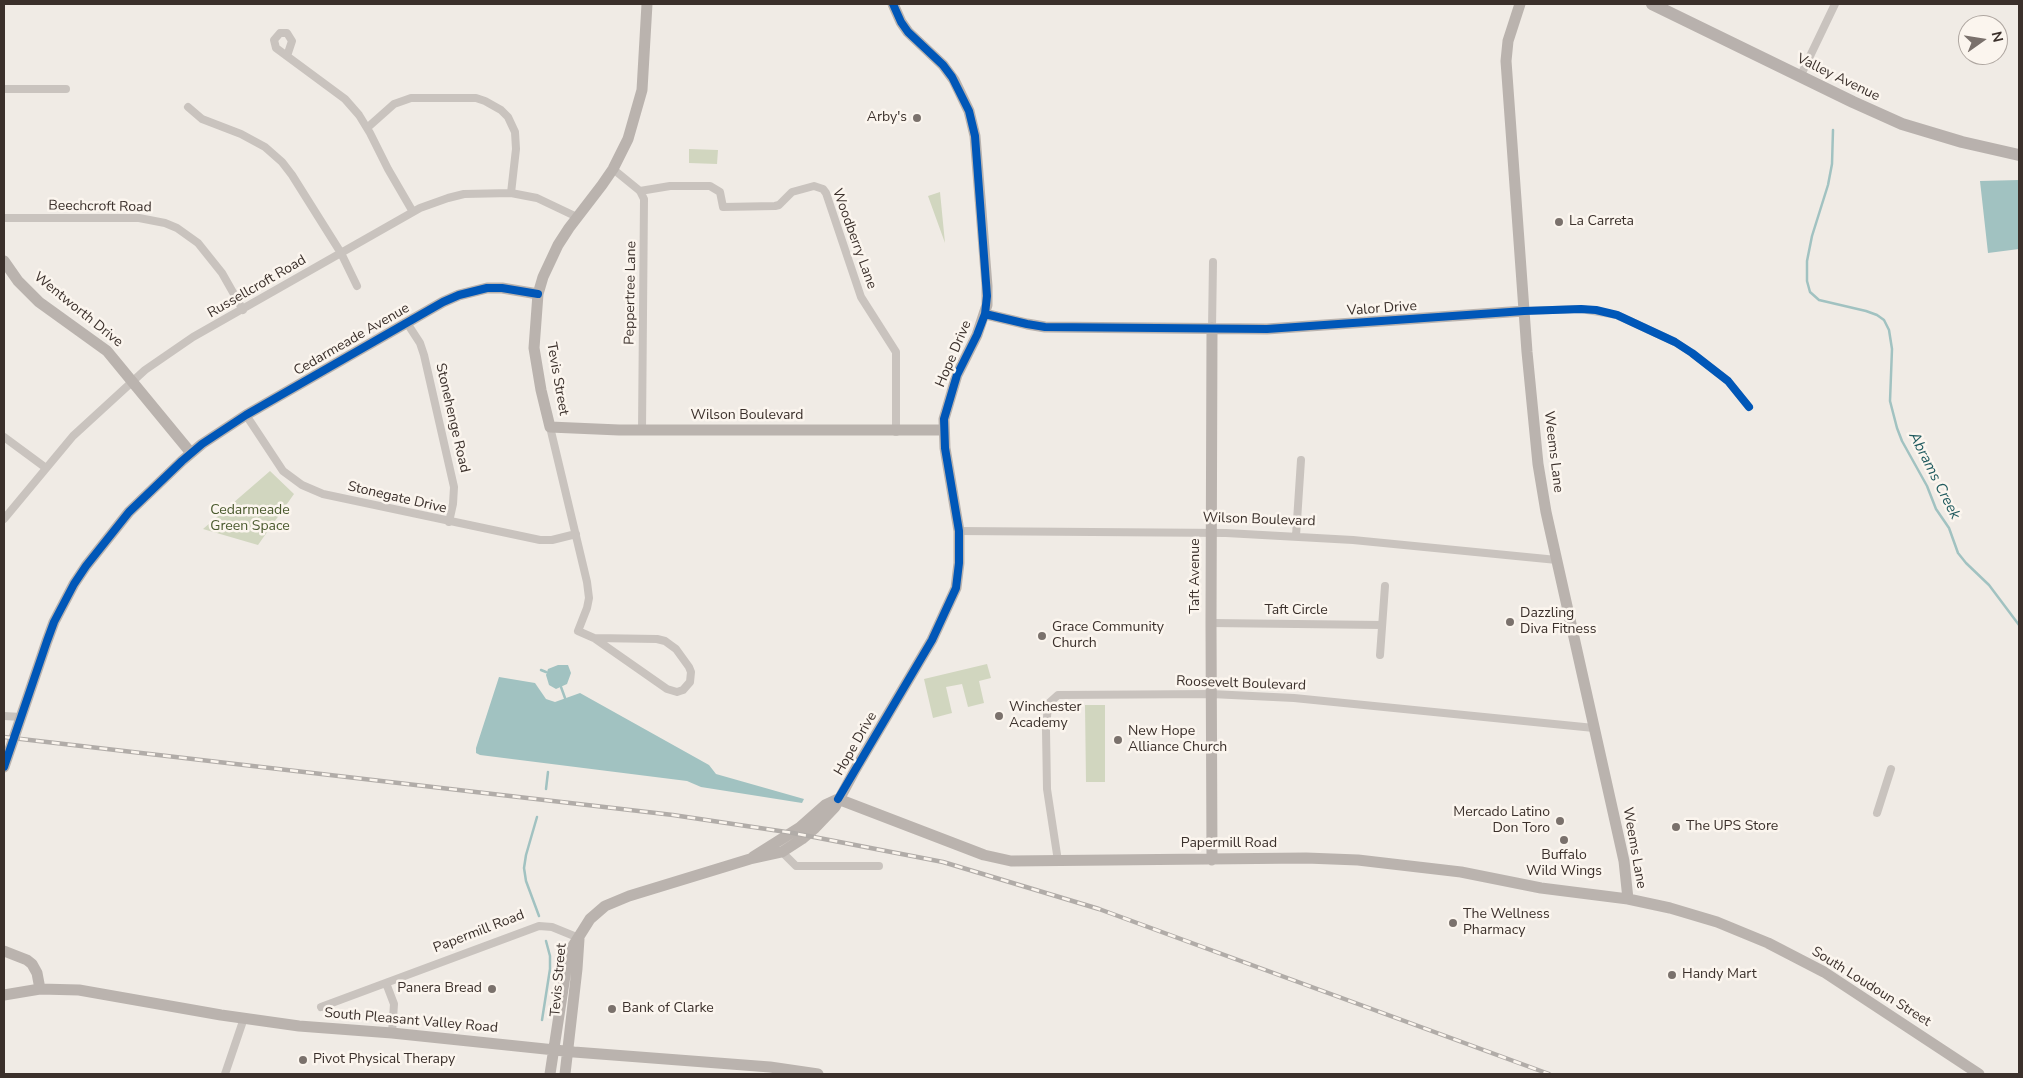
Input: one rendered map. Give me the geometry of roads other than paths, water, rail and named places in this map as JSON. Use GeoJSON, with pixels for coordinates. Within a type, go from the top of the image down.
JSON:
{"type":"FeatureCollection","features":[{"type":"Feature","properties":{"kind":"main road","name":"Valley Avenue"},"geometry":{"type":"LineString","coordinates":[[1652,4],[1800,77],[1902,124],[1956,141],[2019,155]]}},
{"type":"Feature","properties":{"kind":"street","name":"Tevis Street"},"geometry":{"type":"LineString","coordinates":[[594,638],[578,631],[589,598],[576,534],[541,390],[534,348],[538,294],[550,261],[577,217],[613,169],[628,139],[638,108],[644,72],[647,4]]}},
{"type":"Feature","properties":{"kind":"street","name":"Hope Drive"},"geometry":{"type":"LineString","coordinates":[[838,800],[932,640],[956,588],[959,563],[959,531],[943,430],[945,414],[957,375],[977,336],[985,314],[987,286],[980,184],[973,123],[952,77],[943,65],[908,32],[893,4]]}},
{"type":"Feature","properties":{"kind":"street","name":"Weems Lane"},"geometry":{"type":"LineString","coordinates":[[1520,4],[1508,41],[1506,61],[1524,311],[1538,464],[1541,488],[1624,861],[1628,899]]}},
{"type":"Feature","properties":{"kind":"street"},"geometry":{"type":"LineString","coordinates":[[1800,77],[1835,4]]}},
{"type":"Feature","properties":{"kind":"street"},"geometry":{"type":"LineString","coordinates":[[287,56],[345,99],[367,128],[388,170],[413,212]]}},
{"type":"Feature","properties":{"kind":"street"},"geometry":{"type":"LineString","coordinates":[[4,89],[66,89]]}},
{"type":"Feature","properties":{"kind":"street"},"geometry":{"type":"LineString","coordinates":[[367,128],[394,104],[411,98],[476,98],[485,101],[502,110],[515,132],[516,149],[511,193]]}},
{"type":"Feature","properties":{"kind":"street"},"geometry":{"type":"LineString","coordinates":[[188,107],[202,119],[241,134],[270,151],[292,175],[341,253],[357,286]]}},
{"type":"Feature","properties":{"kind":"street"},"geometry":{"type":"LineString","coordinates":[[613,169],[640,191]]}},
{"type":"Feature","properties":{"kind":"street","name":"Woodberry Lane"},"geometry":{"type":"LineString","coordinates":[[640,191],[670,186],[710,186],[720,192],[723,207],[775,206],[779,205],[792,192],[814,186],[823,189],[826,193],[861,297],[896,352],[896,432]]}},
{"type":"Feature","properties":{"kind":"street","name":"Peppertree Lane"},"geometry":{"type":"LineString","coordinates":[[640,191],[644,199],[642,430]]}},
{"type":"Feature","properties":{"kind":"street","name":"Russellcroft Road"},"geometry":{"type":"LineString","coordinates":[[4,519],[73,436],[133,380],[193,337],[413,212],[432,203],[464,194],[511,193],[537,198],[577,217]]}},
{"type":"Feature","properties":{"kind":"street","name":"Beechcroft Road"},"geometry":{"type":"LineString","coordinates":[[4,218],[139,218],[165,223],[177,228],[198,243],[222,273],[243,310]]}},
{"type":"Feature","properties":{"kind":"street","name":"Wentworth Drive"},"geometry":{"type":"LineString","coordinates":[[4,261],[18,281],[39,302],[96,341],[118,361],[191,453]]}},
{"type":"Feature","properties":{"kind":"street","name":"Taft Avenue"},"geometry":{"type":"LineString","coordinates":[[1212,860],[1211,532],[1213,262]]}},
{"type":"Feature","properties":{"kind":"street","name":"Cedarmeade Avenue"},"geometry":{"type":"LineString","coordinates":[[4,767],[54,622],[86,566],[138,502],[191,453],[246,415],[443,302],[473,291],[502,288],[538,294]]}},
{"type":"Feature","properties":{"kind":"street","name":"Valor Drive"},"geometry":{"type":"LineString","coordinates":[[985,314],[1045,327],[1290,329],[1524,311],[1581,309],[1617,315],[1675,342],[1728,381],[1749,407]]}},
{"type":"Feature","properties":{"kind":"street","name":"Stonehenge Road"},"geometry":{"type":"LineString","coordinates":[[407,323],[418,338],[424,355],[454,487],[453,504],[448,522]]}},
{"type":"Feature","properties":{"kind":"street","name":"Stonegate Drive"},"geometry":{"type":"LineString","coordinates":[[246,415],[275,461],[284,471],[302,485],[323,494],[540,540],[552,540],[576,534]]}},
{"type":"Feature","properties":{"kind":"street","name":"Wilson Boulevard"},"geometry":{"type":"LineString","coordinates":[[550,427],[642,430],[896,432],[943,430]]}},
{"type":"Feature","properties":{"kind":"street"},"geometry":{"type":"LineString","coordinates":[[4,437],[46,468]]}},
{"type":"Feature","properties":{"kind":"street"},"geometry":{"type":"LineString","coordinates":[[1296,536],[1301,460]]}},
{"type":"Feature","properties":{"kind":"street","name":"Wilson Boulevard"},"geometry":{"type":"LineString","coordinates":[[959,531],[1211,532],[1296,536],[1557,560]]}},
{"type":"Feature","properties":{"kind":"street"},"geometry":{"type":"LineString","coordinates":[[1380,655],[1385,586]]}},
{"type":"Feature","properties":{"kind":"street","name":"Taft Circle"},"geometry":{"type":"LineString","coordinates":[[1211,623],[1382,625]]}},
{"type":"Feature","properties":{"kind":"street"},"geometry":{"type":"LineString","coordinates":[[594,638],[657,639],[665,641],[676,650],[690,667],[690,682],[683,690],[677,692],[667,690],[594,638]]}},
{"type":"Feature","properties":{"kind":"street","name":"Roosevelt Boulevard"},"geometry":{"type":"LineString","coordinates":[[1058,861],[1046,783],[1046,716],[1049,702],[1055,696],[1063,694],[1211,694],[1315,699],[1594,728]]}},
{"type":"Feature","properties":{"kind":"street"},"geometry":{"type":"LineString","coordinates":[[4,716],[21,717]]}},
{"type":"Feature","properties":{"kind":"street"},"geometry":{"type":"LineString","coordinates":[[1878,813],[1891,769]]}},
{"type":"Feature","properties":{"kind":"street"},"geometry":{"type":"LineString","coordinates":[[579,938],[590,920],[605,906],[620,899],[750,859],[782,852],[802,840],[828,817],[838,800]]}},
{"type":"Feature","properties":{"kind":"street"},"geometry":{"type":"LineString","coordinates":[[750,859],[799,828],[825,805],[838,800]]}},
{"type":"Feature","properties":{"kind":"street","name":"Papermill Road"},"geometry":{"type":"LineString","coordinates":[[838,800],[997,859],[1011,861],[1306,858],[1372,861],[1470,873],[1541,888],[1628,899]]}},
{"type":"Feature","properties":{"kind":"street"},"geometry":{"type":"LineString","coordinates":[[782,852],[796,866],[879,866]]}},
{"type":"Feature","properties":{"kind":"street","name":"South Loudoun Street"},"geometry":{"type":"LineString","coordinates":[[1628,899],[1670,908],[1717,922],[1768,943],[1824,972],[1979,1074]]}},
{"type":"Feature","properties":{"kind":"street","name":"Papermill Road"},"geometry":{"type":"LineString","coordinates":[[321,1007],[539,926],[552,927],[579,938]]}},
{"type":"Feature","properties":{"kind":"street","name":"Tevis Street"},"geometry":{"type":"LineString","coordinates":[[550,1074],[566,963],[570,952],[579,938]]}},
{"type":"Feature","properties":{"kind":"street","name":"Tevis Street"},"geometry":{"type":"LineString","coordinates":[[565,1074],[579,938]]}},
{"type":"Feature","properties":{"kind":"street"},"geometry":{"type":"LineString","coordinates":[[4,951],[27,960],[32,964],[37,973],[40,990]]}},
{"type":"Feature","properties":{"kind":"street"},"geometry":{"type":"LineString","coordinates":[[386,983],[394,1004],[392,1033]]}},
{"type":"Feature","properties":{"kind":"street","name":"South Pleasant Valley Road"},"geometry":{"type":"LineString","coordinates":[[4,995],[40,990],[94,991],[299,1026],[392,1033],[567,1052],[770,1067],[818,1074]]}},
{"type":"Feature","properties":{"kind":"street"},"geometry":{"type":"LineString","coordinates":[[224,1074],[244,1018]]}},
{"type":"Feature","properties":{"kind":"water"},"geometry":{"type":"Polygon","coordinates":[[[2019,180],[2019,249],[1988,253],[1980,181],[2019,180]]]}},
{"type":"Feature","properties":{"kind":"water"},"geometry":{"type":"Polygon","coordinates":[[[558,665],[568,665],[571,673],[567,684],[556,689],[549,685],[546,675],[548,669],[558,665]]]}},
{"type":"Feature","properties":{"kind":"water"},"geometry":{"type":"Polygon","coordinates":[[[499,677],[535,683],[546,699],[555,702],[580,693],[709,765],[716,774],[804,799],[802,803],[701,787],[687,781],[480,755],[476,753],[476,748],[499,677]]]}},
{"type":"Feature","properties":{"kind":"waterway","name":"Abrams Creek"},"geometry":{"type":"LineString","coordinates":[[1833,130],[1832,164],[1828,185],[1812,236],[1807,261],[1807,281],[1810,292],[1819,300],[1866,311],[1884,320],[1889,330],[1892,349],[1890,401],[1902,441],[1927,486],[1936,509],[1949,528],[1958,553],[1989,585],[2019,625]]}},
{"type":"Feature","properties":{"kind":"waterway"},"geometry":{"type":"LineString","coordinates":[[541,670],[546,672]]}},
{"type":"Feature","properties":{"kind":"waterway"},"geometry":{"type":"LineString","coordinates":[[561,687],[565,698]]}},
{"type":"Feature","properties":{"kind":"waterway"},"geometry":{"type":"LineString","coordinates":[[546,789],[548,772]]}},
{"type":"Feature","properties":{"kind":"waterway"},"geometry":{"type":"LineString","coordinates":[[537,817],[524,868],[526,881],[539,916]]}},
{"type":"Feature","properties":{"kind":"waterway"},"geometry":{"type":"LineString","coordinates":[[542,1020],[550,969],[550,956],[546,941]]}},
{"type":"Feature","properties":{"kind":"railway"},"geometry":{"type":"LineString","coordinates":[[4,737],[673,815],[793,833],[943,862],[1099,909],[1549,1074]]}},
{"type":"Feature","properties":{"kind":"place","name":"Arby's"},"geometry":{"type":"Point","coordinates":[917,118]}},
{"type":"Feature","properties":{"kind":"place","name":"La Carreta"},"geometry":{"type":"Point","coordinates":[1559,222]}},
{"type":"Feature","properties":{"kind":"place","name":"Dazzling Diva Fitness"},"geometry":{"type":"Point","coordinates":[1510,622]}},
{"type":"Feature","properties":{"kind":"place","name":"Grace Community Church"},"geometry":{"type":"Point","coordinates":[1042,636]}},
{"type":"Feature","properties":{"kind":"place","name":"Winchester Academy"},"geometry":{"type":"Point","coordinates":[999,716]}},
{"type":"Feature","properties":{"kind":"place","name":"New Hope Alliance Church"},"geometry":{"type":"Point","coordinates":[1118,740]}},
{"type":"Feature","properties":{"kind":"place","name":"Mercado Latino Don Toro"},"geometry":{"type":"Point","coordinates":[1560,821]}},
{"type":"Feature","properties":{"kind":"place","name":"The UPS Store"},"geometry":{"type":"Point","coordinates":[1676,827]}},
{"type":"Feature","properties":{"kind":"place","name":"Buffalo Wild Wings"},"geometry":{"type":"Point","coordinates":[1564,840]}},
{"type":"Feature","properties":{"kind":"place","name":"The Wellness Pharmacy"},"geometry":{"type":"Point","coordinates":[1453,923]}},
{"type":"Feature","properties":{"kind":"place","name":"Handy Mart"},"geometry":{"type":"Point","coordinates":[1672,975]}},
{"type":"Feature","properties":{"kind":"place","name":"Panera Bread"},"geometry":{"type":"Point","coordinates":[492,989]}},
{"type":"Feature","properties":{"kind":"place","name":"Bank of Clarke"},"geometry":{"type":"Point","coordinates":[612,1009]}},
{"type":"Feature","properties":{"kind":"place","name":"Pivot Physical Therapy"},"geometry":{"type":"Point","coordinates":[303,1060]}},
{"type":"Feature","properties":{"kind":"park label","name":"Cedarmeade Green Space"},"geometry":{"type":"Point","coordinates":[250,520]}}]}
